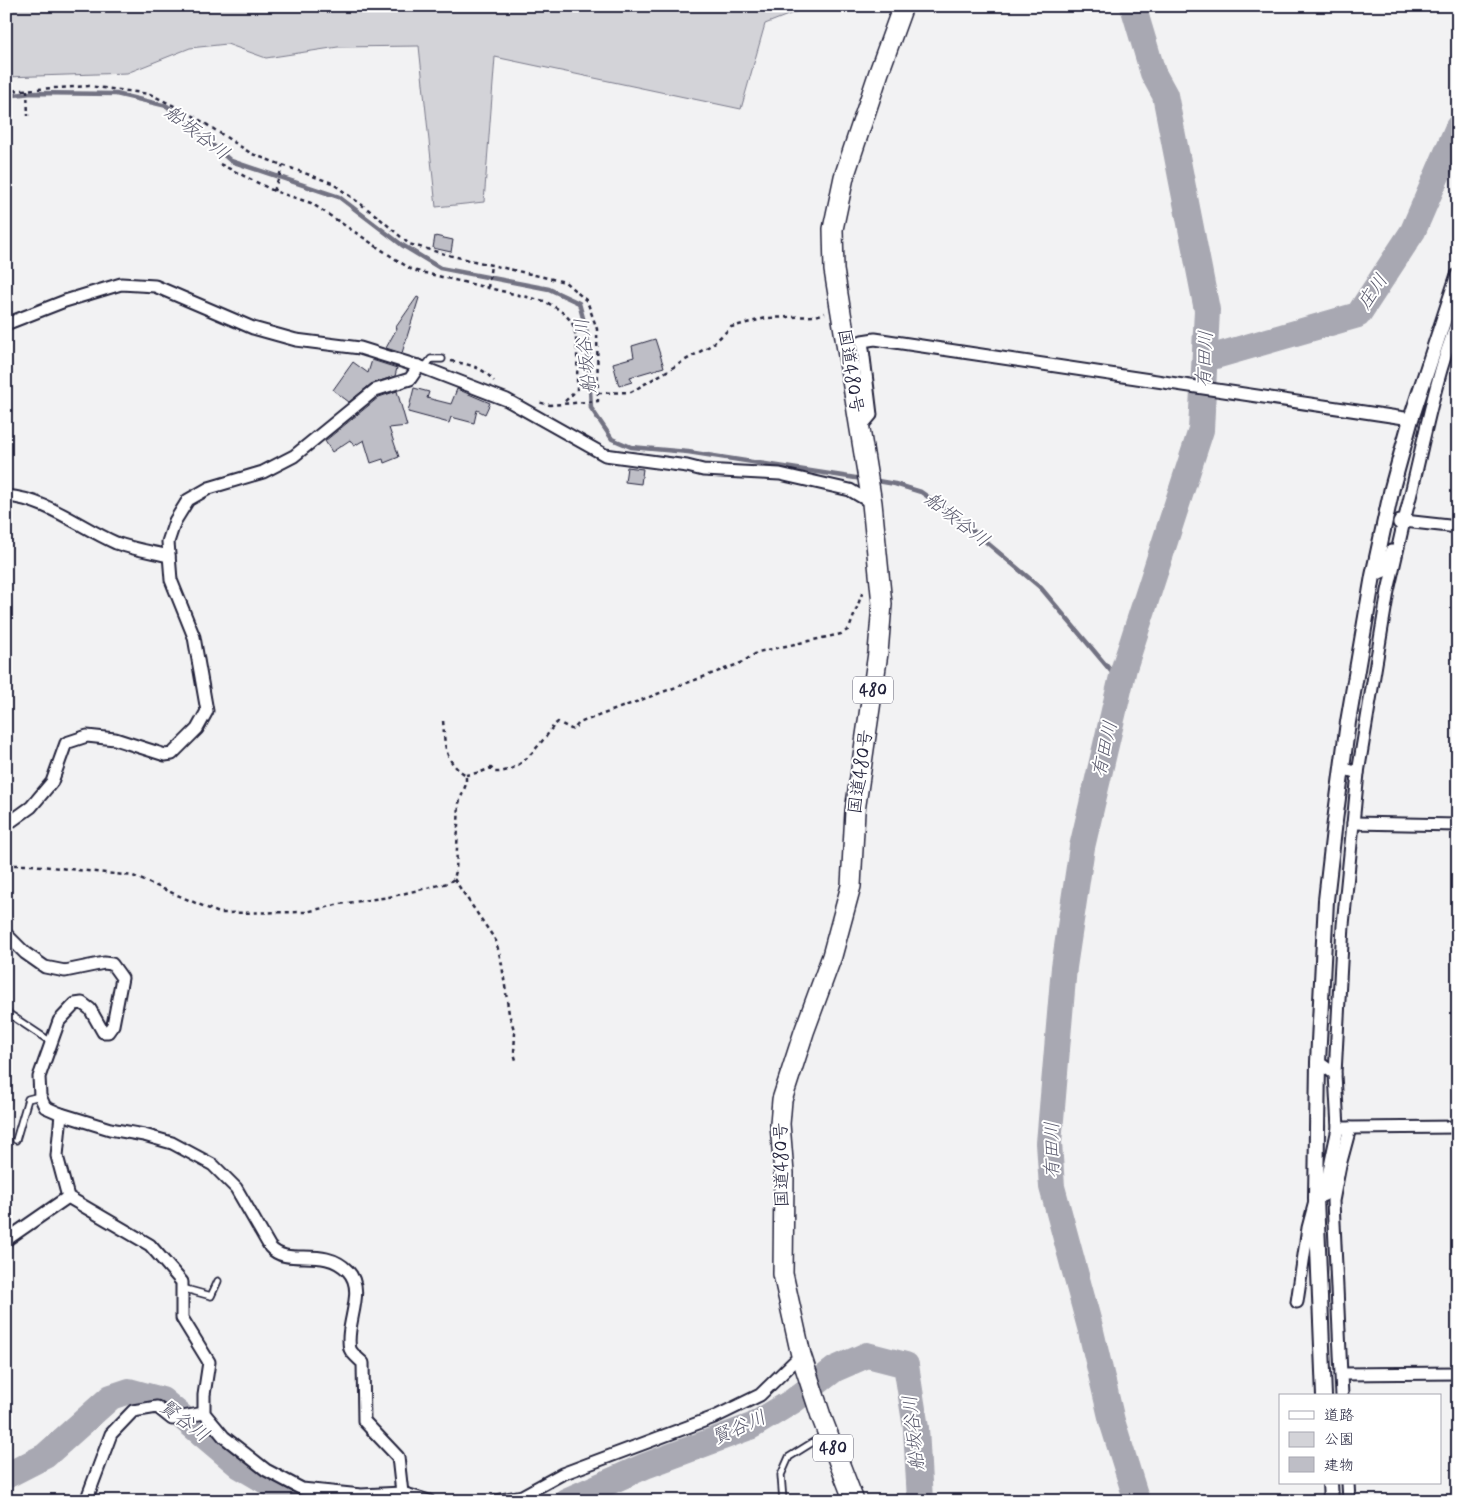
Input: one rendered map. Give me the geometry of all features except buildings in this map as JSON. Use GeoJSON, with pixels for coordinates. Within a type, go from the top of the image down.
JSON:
{"type":"FeatureCollection","features":[{"type":"Feature","properties":{"kind":"highway","name":"国道480号"},"geometry":{"type":"LineString","coordinates":[[854,1501],[827,1432],[804,1364],[783,1274],[784,1173],[780,1124],[782,1100],[804,1032],[832,956],[851,886],[855,811],[878,653],[882,604],[872,503],[834,270],[833,229],[844,177],[903,6]]}},
{"type":"Feature","properties":{"kind":"street"},"geometry":{"type":"LineString","coordinates":[[1324,1394],[1316,1198],[1318,1062],[1326,900],[1342,768],[1373,576],[1406,418],[1458,276]]}},
{"type":"Feature","properties":{"kind":"street"},"geometry":{"type":"LineString","coordinates":[[6,324],[65,301],[121,284],[155,286],[253,328],[296,340],[360,348],[421,367],[507,400],[605,455],[679,464],[703,470],[780,474],[850,490],[872,503]]}},
{"type":"Feature","properties":{"kind":"street"},"geometry":{"type":"LineString","coordinates":[[1342,1394],[1333,1201],[1340,1165],[1344,1128],[1335,1074],[1343,925],[1352,823],[1358,772],[1388,592],[1415,482],[1426,427],[1449,341],[1458,320]]}},
{"type":"Feature","properties":{"kind":"street"},"geometry":{"type":"LineString","coordinates":[[860,428],[872,416],[862,341],[875,339],[1406,418]]}},
{"type":"Feature","properties":{"kind":"street"},"geometry":{"type":"LineString","coordinates":[[6,825],[31,806],[52,782],[66,743],[87,736],[115,739],[165,755],[172,754],[197,730],[206,711],[194,637],[170,580],[168,542],[175,520],[188,500],[209,488],[263,472],[294,456],[375,390],[410,378],[421,367]]}},
{"type":"Feature","properties":{"kind":"street"},"geometry":{"type":"LineString","coordinates":[[6,496],[40,503],[117,543],[169,556]]}},
{"type":"Feature","properties":{"kind":"street"},"geometry":{"type":"LineString","coordinates":[[1373,576],[1384,571],[1400,521],[1458,527]]}},
{"type":"Feature","properties":{"kind":"street"},"geometry":{"type":"LineString","coordinates":[[1342,768],[1358,772]]}},
{"type":"Feature","properties":{"kind":"street"},"geometry":{"type":"LineString","coordinates":[[1352,823],[1458,825]]}},
{"type":"Feature","properties":{"kind":"street"},"geometry":{"type":"LineString","coordinates":[[6,934],[25,953],[45,967],[65,971],[104,963],[112,964],[122,978],[113,1024],[108,1032],[103,1032],[90,1009],[82,1003],[74,1004],[59,1021],[39,1078],[40,1096],[45,1106],[60,1114],[110,1129],[144,1135],[172,1143],[213,1165],[236,1188],[270,1248],[276,1254],[289,1257],[317,1256],[333,1260],[348,1271],[355,1282],[354,1307],[349,1333],[351,1350],[363,1363],[364,1421],[398,1457],[402,1497]]}},
{"type":"Feature","properties":{"kind":"street"},"geometry":{"type":"LineString","coordinates":[[1318,1062],[1335,1074]]}},
{"type":"Feature","properties":{"kind":"street"},"geometry":{"type":"LineString","coordinates":[[60,1114],[57,1156],[68,1197],[150,1245],[182,1282],[182,1318],[208,1362],[204,1413],[224,1437],[266,1470],[302,1489],[429,1501]]}},
{"type":"Feature","properties":{"kind":"street"},"geometry":{"type":"LineString","coordinates":[[1344,1128],[1458,1127]]}},
{"type":"Feature","properties":{"kind":"street"},"geometry":{"type":"LineString","coordinates":[[1316,1198],[1324,1195],[1344,1128]]}},
{"type":"Feature","properties":{"kind":"street"},"geometry":{"type":"LineString","coordinates":[[6,1240],[68,1197]]}},
{"type":"Feature","properties":{"kind":"street"},"geometry":{"type":"LineString","coordinates":[[1297,1302],[1308,1228],[1316,1198]]}},
{"type":"Feature","properties":{"kind":"street"},"geometry":{"type":"LineString","coordinates":[[496,1501],[522,1496],[562,1474],[718,1416],[760,1395],[804,1364]]}},
{"type":"Feature","properties":{"kind":"street"},"geometry":{"type":"LineString","coordinates":[[1341,1374],[1458,1373]]}},
{"type":"Feature","properties":{"kind":"street"},"geometry":{"type":"LineString","coordinates":[[86,1501],[112,1434],[132,1411],[157,1407],[172,1419],[204,1413]]}},
{"type":"Feature","properties":{"kind":"street"},"geometry":{"type":"LineString","coordinates":[[1330,1484],[1331,1501]]}},
{"type":"Feature","properties":{"kind":"street"},"geometry":{"type":"LineString","coordinates":[[1348,1484],[1349,1501]]}},
{"type":"Feature","properties":{"kind":"lane"},"geometry":{"type":"LineString","coordinates":[[421,367],[431,359],[442,358]]}},
{"type":"Feature","properties":{"kind":"lane"},"geometry":{"type":"LineString","coordinates":[[6,1012],[51,1042]]}},
{"type":"Feature","properties":{"kind":"lane"},"geometry":{"type":"LineString","coordinates":[[16,1140],[28,1099],[40,1096]]}},
{"type":"Feature","properties":{"kind":"lane"},"geometry":{"type":"LineString","coordinates":[[182,1288],[211,1296],[218,1281]]}},
{"type":"Feature","properties":{"kind":"lane"},"geometry":{"type":"LineString","coordinates":[[782,1501],[780,1475],[789,1457],[827,1432]]}},
{"type":"Feature","properties":{"kind":"path"},"geometry":{"type":"LineString","coordinates":[[6,90],[89,86],[150,94],[192,115],[252,154],[332,183],[377,216],[409,244],[565,282],[587,301],[596,329],[598,401],[570,404]]}},
{"type":"Feature","properties":{"kind":"path"},"geometry":{"type":"LineString","coordinates":[[27,90],[28,116]]}},
{"type":"Feature","properties":{"kind":"path"},"geometry":{"type":"LineString","coordinates":[[220,164],[274,191],[311,202],[412,270],[544,301],[562,311],[573,324],[576,345],[577,390],[562,404]]}},
{"type":"Feature","properties":{"kind":"path"},"geometry":{"type":"LineString","coordinates":[[274,191],[282,165]]}},
{"type":"Feature","properties":{"kind":"path"},"geometry":{"type":"LineString","coordinates":[[488,288],[491,265]]}},
{"type":"Feature","properties":{"kind":"path"},"geometry":{"type":"LineString","coordinates":[[598,393],[631,392],[713,344],[731,326],[766,318],[816,316],[840,308]]}},
{"type":"Feature","properties":{"kind":"path"},"geometry":{"type":"LineString","coordinates":[[466,775],[491,768],[495,772],[503,772],[525,760],[544,739],[552,726],[558,722],[572,730],[579,723],[741,663],[758,652],[841,634],[849,629],[866,582]]}},
{"type":"Feature","properties":{"kind":"path"},"geometry":{"type":"LineString","coordinates":[[443,720],[445,750],[450,762],[466,775]]}},
{"type":"Feature","properties":{"kind":"path"},"geometry":{"type":"LineString","coordinates":[[466,775],[466,784],[459,803],[454,879],[496,941],[502,965],[509,1014],[515,1033],[514,1053],[516,1060]]}},
{"type":"Feature","properties":{"kind":"path"},"geometry":{"type":"LineString","coordinates":[[6,866],[32,865],[133,876],[219,913],[306,912],[340,904],[389,897],[448,883],[454,879]]}},
{"type":"Feature","properties":{"kind":"green space"},"geometry":{"type":"Polygon","coordinates":[[[6,6],[811,6],[765,24],[741,109],[495,57],[484,202],[436,207],[419,46],[338,47],[266,58],[227,44],[190,48],[127,73],[6,77],[6,6]]]}},
{"type":"Feature","properties":{"kind":"waterway","name":"有田川"},"geometry":{"type":"LineString","coordinates":[[1133,6],[1153,73],[1165,95],[1207,310],[1201,430],[1124,668],[1082,847],[1064,967],[1049,1143],[1052,1187],[1090,1327],[1112,1421],[1137,1501]]}},
{"type":"Feature","properties":{"kind":"waterway","name":"船坂谷川"},"geometry":{"type":"LineString","coordinates":[[6,96],[31,93],[116,94],[167,106],[231,161],[339,197],[402,245],[440,268],[549,289],[579,303],[587,333],[591,408],[612,439],[631,447],[688,452],[862,479]]}},
{"type":"Feature","properties":{"kind":"waterway","name":"庄川"},"geometry":{"type":"LineString","coordinates":[[1205,359],[1358,315],[1413,231],[1458,127]]}},
{"type":"Feature","properties":{"kind":"waterway","name":"船坂谷川"},"geometry":{"type":"LineString","coordinates":[[872,480],[895,484],[921,492],[954,515],[1041,588],[1121,683]]}},
{"type":"Feature","properties":{"kind":"waterway","name":"賢谷川"},"geometry":{"type":"LineString","coordinates":[[566,1501],[645,1466],[752,1426],[793,1401],[835,1369],[867,1355],[906,1365],[916,1428],[920,1501]]}},
{"type":"Feature","properties":{"kind":"waterway","name":"賢谷川"},"geometry":{"type":"LineString","coordinates":[[6,1476],[45,1456],[111,1397],[129,1391],[162,1400],[240,1466],[284,1492],[314,1501]]}}]}
